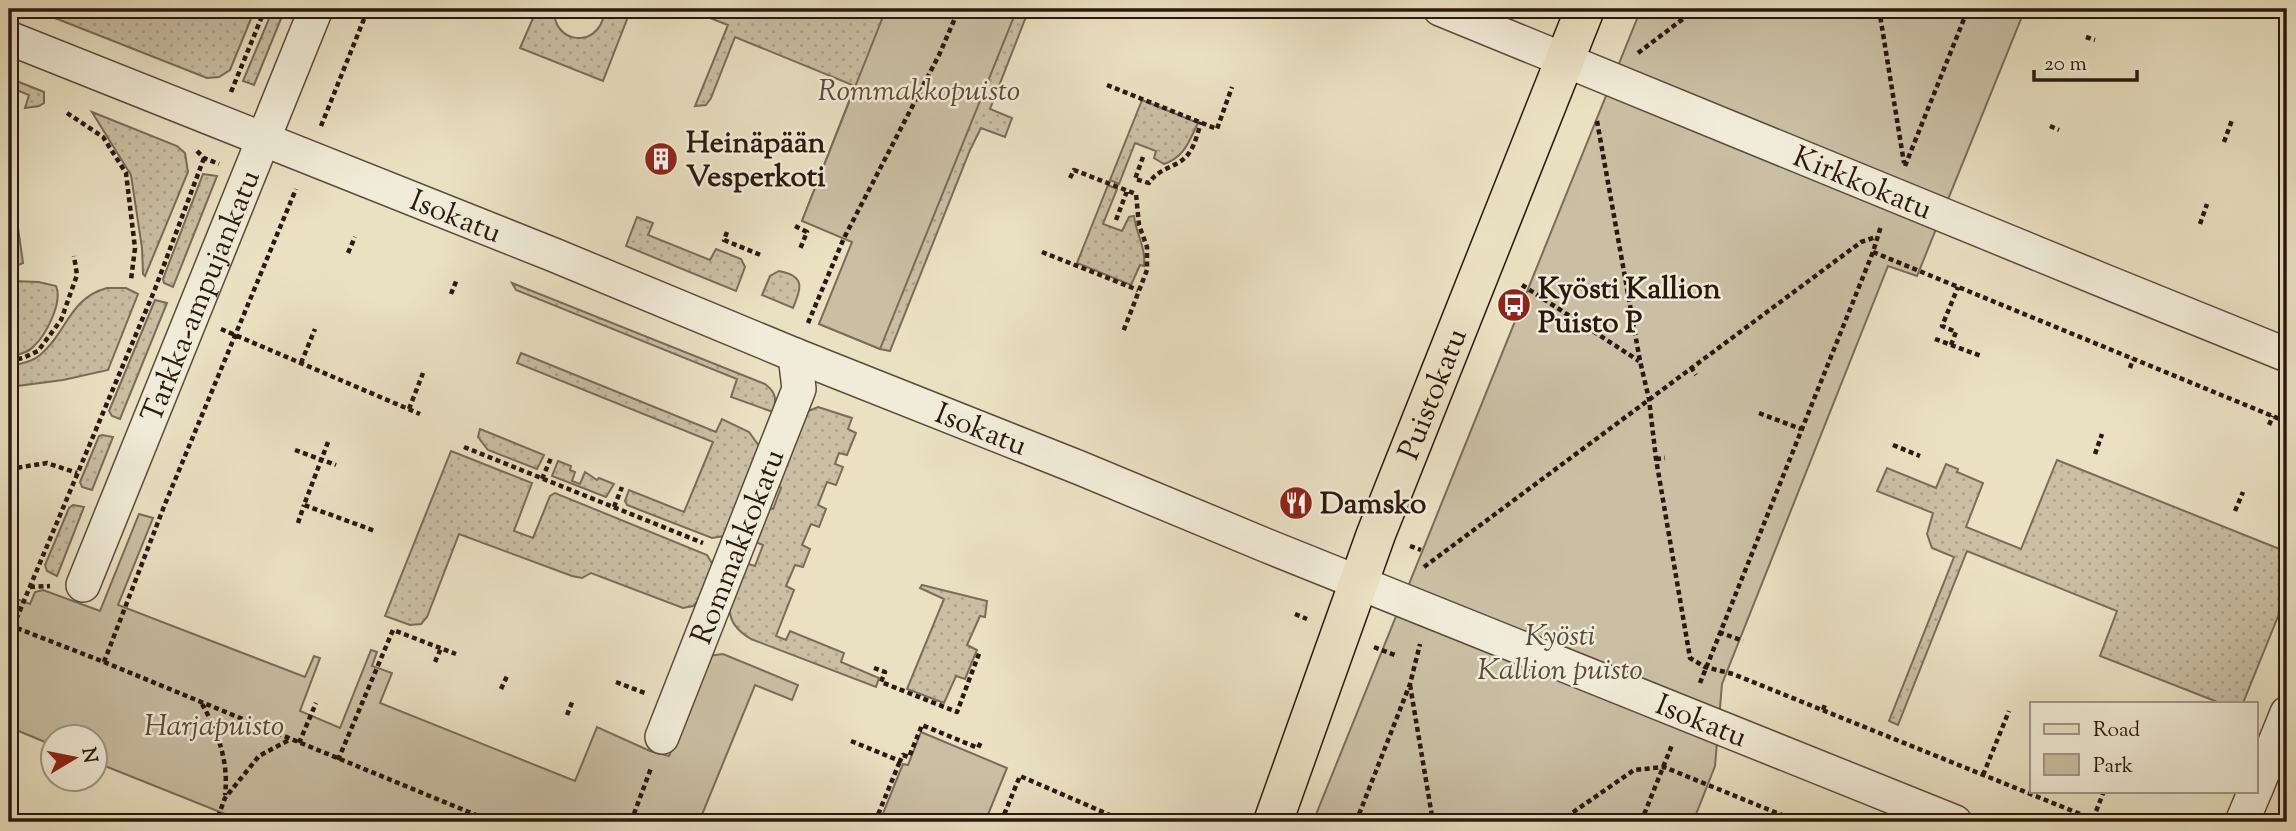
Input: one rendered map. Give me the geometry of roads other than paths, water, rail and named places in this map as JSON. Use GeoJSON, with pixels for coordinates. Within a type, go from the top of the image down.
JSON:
{"type":"FeatureCollection","features":[{"type":"Feature","properties":{"kind":"main road","name":"Puistokatu"},"geometry":{"type":"LineString","coordinates":[[1273,822],[1376,534],[1585,9]]}},
{"type":"Feature","properties":{"kind":"street","name":"Tarkka-ampujankatu"},"geometry":{"type":"LineString","coordinates":[[83,585],[316,9]]}},
{"type":"Feature","properties":{"kind":"street","name":"Kirkkokatu"},"geometry":{"type":"LineString","coordinates":[[1440,9],[1564,60],[1900,181],[2033,253],[2287,355]]}},
{"type":"Feature","properties":{"kind":"street","name":"Isokatu"},"geometry":{"type":"LineString","coordinates":[[9,38],[309,160],[554,255],[795,355],[1080,467],[1955,822]]}},
{"type":"Feature","properties":{"kind":"street","name":"Rommakkokatu"},"geometry":{"type":"LineString","coordinates":[[662,737],[799,388],[795,355]]}},
{"type":"Feature","properties":{"kind":"street"},"geometry":{"type":"LineString","coordinates":[[2258,783],[2287,713]]}},
{"type":"Feature","properties":{"kind":"street"},"geometry":{"type":"LineString","coordinates":[[2242,822],[2254,792]]}},
{"type":"Feature","properties":{"kind":"place","name":"Heinäpään Vesperkoti"},"geometry":{"type":"Point","coordinates":[661,159]}},
{"type":"Feature","properties":{"kind":"place","name":"Kyösti Kallion Puisto P"},"geometry":{"type":"Point","coordinates":[1514,305]}},
{"type":"Feature","properties":{"kind":"place","name":"Damsko"},"geometry":{"type":"Point","coordinates":[1296,503]}},
{"type":"Feature","properties":{"kind":"park label","name":"Rommakkopuisto"},"geometry":{"type":"Point","coordinates":[919,90]}},
{"type":"Feature","properties":{"kind":"park label","name":"Kyösti Kallion puisto"},"geometry":{"type":"Point","coordinates":[1560,652]}},
{"type":"Feature","properties":{"kind":"park label","name":"Harjapuisto"},"geometry":{"type":"Point","coordinates":[214,725]}}]}
